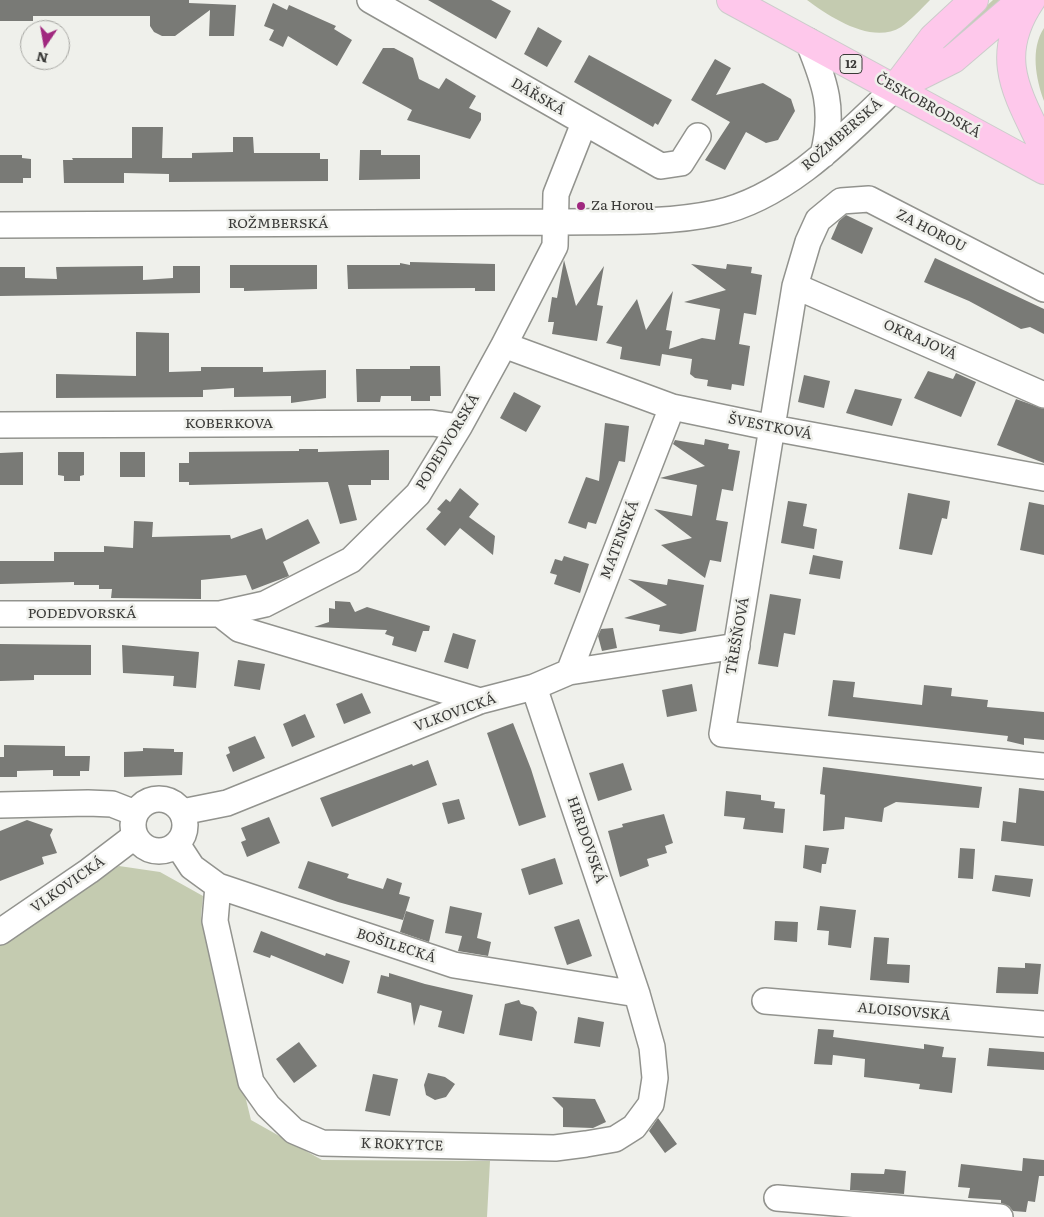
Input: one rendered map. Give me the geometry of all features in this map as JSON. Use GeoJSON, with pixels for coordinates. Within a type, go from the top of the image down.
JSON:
{"type":"FeatureCollection","features":[{"type":"Feature","properties":{"kind":"main road","name":"ČESKOBRODSKÁ"},"geometry":{"type":"LineString","coordinates":[[731,0],[1044,170]]}},
{"type":"Feature","properties":{"kind":"main road"},"geometry":{"type":"LineString","coordinates":[[895,88],[934,38],[974,0]]}},
{"type":"Feature","properties":{"kind":"main road"},"geometry":{"type":"LineString","coordinates":[[895,88],[953,59],[1022,0]]}},
{"type":"Feature","properties":{"kind":"main road"},"geometry":{"type":"LineString","coordinates":[[1031,0],[1016,32],[1010,63],[1014,84],[1044,149]]}},
{"type":"Feature","properties":{"kind":"street","name":"DÁŘSKÁ"},"geometry":{"type":"LineString","coordinates":[[370,0],[661,166],[681,164],[698,136]]}},
{"type":"Feature","properties":{"kind":"street"},"geometry":{"type":"LineString","coordinates":[[808,41],[825,82],[829,102],[828,130],[823,155]]}},
{"type":"Feature","properties":{"kind":"street","name":"ROŽMBERSKÁ"},"geometry":{"type":"LineString","coordinates":[[0,225],[638,221],[718,213],[769,192],[823,155],[895,88]]}},
{"type":"Feature","properties":{"kind":"street"},"geometry":{"type":"LineString","coordinates":[[556,222],[556,194],[584,123]]}},
{"type":"Feature","properties":{"kind":"street","name":"ZA HOROU"},"geometry":{"type":"LineString","coordinates":[[818,220],[841,201],[869,199],[1044,289]]}},
{"type":"Feature","properties":{"kind":"street","name":"TŘEŠŇOVÁ"},"geometry":{"type":"LineString","coordinates":[[818,220],[808,242],[795,286],[722,734],[1044,766]]}},
{"type":"Feature","properties":{"kind":"street","name":"PODEDVORSKÁ"},"geometry":{"type":"LineString","coordinates":[[0,614],[220,614],[265,604],[351,560],[418,494],[459,427],[555,246],[556,222]]}},
{"type":"Feature","properties":{"kind":"street","name":"OKRAJOVÁ"},"geometry":{"type":"LineString","coordinates":[[795,286],[1044,395]]}},
{"type":"Feature","properties":{"kind":"street","name":"ŠVESTKOVÁ"},"geometry":{"type":"LineString","coordinates":[[504,345],[672,407],[773,428],[1044,478]]}},
{"type":"Feature","properties":{"kind":"street","name":"MATENSKÁ"},"geometry":{"type":"LineString","coordinates":[[569,672],[672,407]]}},
{"type":"Feature","properties":{"kind":"street","name":"KOBERKOVA"},"geometry":{"type":"LineString","coordinates":[[0,425],[432,423],[459,427]]}},
{"type":"Feature","properties":{"kind":"street"},"geometry":{"type":"LineString","coordinates":[[220,614],[239,629],[480,701]]}},
{"type":"Feature","properties":{"kind":"street","name":"VLKOVICKÁ"},"geometry":{"type":"LineString","coordinates":[[182,812],[228,803],[480,701],[534,687],[569,672],[737,646]]}},
{"type":"Feature","properties":{"kind":"street","name":"HERDOVSKÁ"},"geometry":{"type":"LineString","coordinates":[[534,687],[637,994]]}},
{"type":"Feature","properties":{"kind":"street"},"geometry":{"type":"LineString","coordinates":[[0,805],[112,804],[135,824],[140,843],[150,849],[163,850],[177,844],[184,834],[185,823],[182,812],[173,802],[161,799],[150,800],[142,805],[135,824]]}},
{"type":"Feature","properties":{"kind":"street","name":"VLKOVICKÁ"},"geometry":{"type":"LineString","coordinates":[[0,932],[89,871],[135,824]]}},
{"type":"Feature","properties":{"kind":"street","name":"BOŠILECKÁ"},"geometry":{"type":"LineString","coordinates":[[177,844],[192,867],[218,886],[454,965],[637,994]]}},
{"type":"Feature","properties":{"kind":"street","name":"K ROKYTCE"},"geometry":{"type":"LineString","coordinates":[[218,886],[216,921],[251,1082],[268,1106],[294,1131],[322,1143],[555,1148],[615,1139],[634,1127],[651,1104],[655,1078],[652,1047],[637,994]]}},
{"type":"Feature","properties":{"kind":"street","name":"ALOISOVSKÁ"},"geometry":{"type":"LineString","coordinates":[[765,1001],[1044,1024]]}},
{"type":"Feature","properties":{"kind":"street"},"geometry":{"type":"LineString","coordinates":[[777,1198],[1000,1217]]}},
{"type":"Feature","properties":{"kind":"green space"},"geometry":{"type":"Polygon","coordinates":[[[807,0],[930,0],[901,27],[890,32],[877,33],[852,27],[839,21],[807,0]]]}},
{"type":"Feature","properties":{"kind":"green space"},"geometry":{"type":"Polygon","coordinates":[[[993,0],[1007,0],[952,50],[946,43],[993,0]]]}},
{"type":"Feature","properties":{"kind":"green space"},"geometry":{"type":"Polygon","coordinates":[[[1044,28],[1044,101],[1037,74],[1036,55],[1037,45],[1044,28]]]}},
{"type":"Feature","properties":{"kind":"green space"},"geometry":{"type":"Polygon","coordinates":[[[119,866],[160,872],[203,896],[201,916],[251,1120],[322,1160],[490,1161],[487,1217],[0,1217],[0,946],[119,866]]]}},
{"type":"Feature","properties":{"kind":"building"},"geometry":{"type":"Polygon","coordinates":[[[0,0],[189,0],[189,3],[236,5],[234,36],[209,36],[210,10],[175,36],[162,36],[154,32],[150,26],[150,16],[33,16],[33,20],[0,21],[0,0]]]}},
{"type":"Feature","properties":{"kind":"building"},"geometry":{"type":"Polygon","coordinates":[[[428,0],[491,0],[511,11],[496,39],[428,0]]]}},
{"type":"Feature","properties":{"kind":"building"},"geometry":{"type":"Polygon","coordinates":[[[273,3],[287,10],[289,5],[336,26],[334,29],[352,40],[337,66],[288,36],[283,47],[269,40],[274,30],[264,26],[273,3]]]}},
{"type":"Feature","properties":{"kind":"building"},"geometry":{"type":"Polygon","coordinates":[[[538,27],[562,41],[547,67],[524,54],[538,27]]]}},
{"type":"Feature","properties":{"kind":"building"},"geometry":{"type":"Polygon","coordinates":[[[383,48],[394,48],[413,58],[419,79],[439,89],[446,78],[476,96],[469,108],[481,113],[481,120],[470,139],[407,120],[412,110],[362,83],[383,48]]]}},
{"type":"Feature","properties":{"kind":"building"},"geometry":{"type":"Polygon","coordinates":[[[589,55],[672,100],[658,125],[655,123],[653,127],[574,82],[589,55]]]}},
{"type":"Feature","properties":{"kind":"building"},"geometry":{"type":"Polygon","coordinates":[[[715,59],[731,68],[716,95],[763,83],[791,99],[795,111],[778,140],[766,143],[746,132],[725,170],[705,160],[730,122],[691,100],[715,59]]]}},
{"type":"Feature","properties":{"kind":"building"},"geometry":{"type":"Polygon","coordinates":[[[132,127],[163,127],[162,158],[192,158],[192,153],[233,152],[233,137],[253,137],[254,153],[320,153],[320,159],[328,159],[328,181],[169,182],[169,174],[124,173],[124,183],[64,183],[63,160],[73,160],[72,158],[132,158],[132,127]]]}},
{"type":"Feature","properties":{"kind":"building"},"geometry":{"type":"Polygon","coordinates":[[[360,150],[381,150],[381,155],[420,155],[420,179],[359,180],[360,150]]]}},
{"type":"Feature","properties":{"kind":"building"},"geometry":{"type":"Polygon","coordinates":[[[0,155],[22,155],[22,158],[31,159],[31,178],[23,178],[23,183],[0,183],[0,155]]]}},
{"type":"Feature","properties":{"kind":"building"},"geometry":{"type":"Polygon","coordinates":[[[846,215],[873,228],[862,254],[831,239],[839,221],[846,215]]]}},
{"type":"Feature","properties":{"kind":"building"},"geometry":{"type":"Polygon","coordinates":[[[935,258],[1044,309],[1044,334],[1030,327],[1021,329],[969,301],[924,282],[935,258]]]}},
{"type":"Feature","properties":{"kind":"building"},"geometry":{"type":"Polygon","coordinates":[[[564,260],[576,306],[604,266],[597,305],[603,306],[597,341],[552,334],[554,322],[548,322],[552,297],[557,298],[564,260]]]}},
{"type":"Feature","properties":{"kind":"building"},"geometry":{"type":"Polygon","coordinates":[[[410,262],[495,264],[495,291],[475,291],[475,288],[348,289],[347,265],[400,265],[400,263],[410,265],[410,262]]]}},
{"type":"Feature","properties":{"kind":"building"},"geometry":{"type":"Polygon","coordinates":[[[691,264],[726,269],[727,264],[752,267],[751,273],[762,275],[756,315],[744,313],[739,344],[750,346],[744,386],[732,384],[731,390],[707,386],[708,380],[695,378],[690,374],[692,359],[662,354],[660,366],[620,359],[622,347],[606,343],[637,299],[646,330],[673,291],[666,330],[672,331],[669,349],[702,338],[715,340],[720,309],[684,302],[726,290],[691,264]]]}},
{"type":"Feature","properties":{"kind":"building"},"geometry":{"type":"Polygon","coordinates":[[[230,265],[317,265],[317,289],[244,291],[244,288],[230,288],[230,265]]]}},
{"type":"Feature","properties":{"kind":"building"},"geometry":{"type":"Polygon","coordinates":[[[143,266],[143,280],[173,278],[173,266],[200,266],[200,293],[0,296],[0,267],[25,267],[25,278],[57,279],[56,267],[143,266]]]}},
{"type":"Feature","properties":{"kind":"building"},"geometry":{"type":"Polygon","coordinates":[[[136,332],[169,333],[169,372],[201,371],[201,367],[263,367],[263,372],[326,370],[326,398],[291,403],[291,396],[234,397],[234,388],[203,390],[203,397],[56,398],[56,374],[136,376],[136,332]]]}},
{"type":"Feature","properties":{"kind":"building"},"geometry":{"type":"Polygon","coordinates":[[[410,366],[440,366],[441,396],[430,396],[430,401],[411,401],[411,396],[381,396],[380,402],[357,402],[356,369],[410,369],[410,366]]]}},
{"type":"Feature","properties":{"kind":"building"},"geometry":{"type":"Polygon","coordinates":[[[928,371],[953,379],[956,373],[976,382],[961,417],[914,398],[928,371]]]}},
{"type":"Feature","properties":{"kind":"building"},"geometry":{"type":"Polygon","coordinates":[[[804,375],[830,381],[824,408],[798,402],[804,375]]]}},
{"type":"Feature","properties":{"kind":"building"},"geometry":{"type":"Polygon","coordinates":[[[855,389],[902,399],[892,426],[846,413],[855,389]]]}},
{"type":"Feature","properties":{"kind":"building"},"geometry":{"type":"Polygon","coordinates":[[[514,392],[541,406],[526,432],[500,418],[514,392]]]}},
{"type":"Feature","properties":{"kind":"building"},"geometry":{"type":"Polygon","coordinates":[[[1016,399],[1044,409],[1044,463],[997,445],[1016,399]]]}},
{"type":"Feature","properties":{"kind":"building"},"geometry":{"type":"Polygon","coordinates":[[[605,423],[629,426],[625,462],[619,461],[596,524],[588,522],[586,529],[568,523],[586,477],[599,481],[605,423]]]}},
{"type":"Feature","properties":{"kind":"building"},"geometry":{"type":"Polygon","coordinates":[[[705,439],[729,444],[728,449],[740,451],[733,491],[722,489],[716,520],[728,522],[721,562],[710,560],[705,578],[661,545],[692,538],[654,509],[692,516],[697,485],[660,478],[705,466],[673,444],[675,440],[704,445],[705,439]]]}},
{"type":"Feature","properties":{"kind":"building"},"geometry":{"type":"Polygon","coordinates":[[[299,449],[318,449],[318,452],[389,450],[389,480],[371,480],[371,485],[348,485],[357,520],[340,524],[328,482],[189,485],[189,482],[179,482],[179,463],[189,463],[189,452],[299,451],[299,449]]]}},
{"type":"Feature","properties":{"kind":"building"},"geometry":{"type":"Polygon","coordinates":[[[23,452],[23,485],[0,485],[0,453],[23,452]]]}},
{"type":"Feature","properties":{"kind":"building"},"geometry":{"type":"Polygon","coordinates":[[[58,452],[84,452],[84,475],[80,476],[80,481],[64,481],[64,476],[58,475],[58,452]]]}},
{"type":"Feature","properties":{"kind":"building"},"geometry":{"type":"Polygon","coordinates":[[[120,452],[145,452],[145,477],[120,477],[120,452]]]}},
{"type":"Feature","properties":{"kind":"building"},"geometry":{"type":"Polygon","coordinates":[[[460,488],[479,504],[469,517],[495,536],[493,555],[460,528],[445,546],[426,529],[441,512],[437,509],[446,499],[450,502],[460,488]]]}},
{"type":"Feature","properties":{"kind":"building"},"geometry":{"type":"Polygon","coordinates":[[[908,493],[950,501],[947,519],[942,518],[932,555],[899,549],[908,493]]]}},
{"type":"Feature","properties":{"kind":"building"},"geometry":{"type":"Polygon","coordinates":[[[788,501],[807,504],[803,526],[817,529],[814,549],[781,543],[788,501]]]}},
{"type":"Feature","properties":{"kind":"building"},"geometry":{"type":"Polygon","coordinates":[[[1029,502],[1044,505],[1044,555],[1020,550],[1029,502]]]}},
{"type":"Feature","properties":{"kind":"building"},"geometry":{"type":"Polygon","coordinates":[[[308,519],[320,543],[283,562],[289,576],[252,590],[246,575],[201,580],[201,599],[111,598],[112,589],[99,589],[99,585],[74,585],[74,582],[0,584],[0,561],[54,561],[54,552],[104,552],[104,546],[133,548],[134,521],[153,522],[152,537],[230,535],[231,539],[262,528],[266,540],[308,519]]]}},
{"type":"Feature","properties":{"kind":"building"},"geometry":{"type":"Polygon","coordinates":[[[813,555],[843,561],[840,579],[809,574],[813,555]]]}},
{"type":"Feature","properties":{"kind":"building"},"geometry":{"type":"Polygon","coordinates":[[[564,556],[589,564],[580,593],[554,584],[557,575],[550,573],[555,559],[562,561],[564,556]]]}},
{"type":"Feature","properties":{"kind":"building"},"geometry":{"type":"Polygon","coordinates":[[[628,579],[667,585],[668,579],[704,585],[696,631],[681,634],[659,631],[660,625],[624,618],[667,605],[628,579]]]}},
{"type":"Feature","properties":{"kind":"building"},"geometry":{"type":"Polygon","coordinates":[[[770,594],[801,599],[795,635],[784,633],[778,667],[758,664],[770,594]]]}},
{"type":"Feature","properties":{"kind":"building"},"geometry":{"type":"Polygon","coordinates":[[[335,601],[350,602],[355,612],[367,607],[430,626],[429,631],[423,631],[416,652],[392,645],[394,637],[385,634],[387,630],[314,627],[329,622],[329,608],[335,609],[335,601]]]}},
{"type":"Feature","properties":{"kind":"building"},"geometry":{"type":"Polygon","coordinates":[[[613,628],[617,648],[602,651],[598,636],[601,629],[613,628]]]}},
{"type":"Feature","properties":{"kind":"building"},"geometry":{"type":"Polygon","coordinates":[[[453,633],[476,640],[468,669],[444,662],[453,633]]]}},
{"type":"Feature","properties":{"kind":"building"},"geometry":{"type":"Polygon","coordinates":[[[0,644],[91,645],[91,675],[34,675],[34,680],[0,681],[0,644]]]}},
{"type":"Feature","properties":{"kind":"building"},"geometry":{"type":"Polygon","coordinates":[[[122,645],[199,652],[196,688],[173,686],[174,676],[123,673],[122,645]]]}},
{"type":"Feature","properties":{"kind":"building"},"geometry":{"type":"Polygon","coordinates":[[[238,660],[265,664],[260,690],[234,686],[238,660]]]}},
{"type":"Feature","properties":{"kind":"building"},"geometry":{"type":"Polygon","coordinates":[[[833,680],[855,682],[853,697],[922,705],[924,685],[952,688],[951,696],[988,700],[987,707],[1044,712],[1044,740],[1024,738],[1024,745],[1007,741],[1008,736],[828,716],[833,680]]]}},
{"type":"Feature","properties":{"kind":"building"},"geometry":{"type":"Polygon","coordinates":[[[692,684],[697,711],[667,717],[662,690],[692,684]]]}},
{"type":"Feature","properties":{"kind":"building"},"geometry":{"type":"Polygon","coordinates":[[[362,693],[371,713],[344,724],[336,704],[362,693]]]}},
{"type":"Feature","properties":{"kind":"building"},"geometry":{"type":"Polygon","coordinates":[[[305,714],[315,737],[292,747],[283,724],[305,714]]]}},
{"type":"Feature","properties":{"kind":"building"},"geometry":{"type":"Polygon","coordinates":[[[513,723],[531,769],[546,817],[519,826],[487,733],[513,723]]]}},
{"type":"Feature","properties":{"kind":"building"},"geometry":{"type":"Polygon","coordinates":[[[255,736],[265,758],[233,772],[226,755],[230,753],[228,747],[255,736]]]}},
{"type":"Feature","properties":{"kind":"building"},"geometry":{"type":"Polygon","coordinates":[[[4,745],[65,746],[65,756],[90,756],[89,771],[80,771],[80,776],[53,776],[53,770],[17,771],[17,777],[0,777],[0,757],[4,757],[4,745]]]}},
{"type":"Feature","properties":{"kind":"building"},"geometry":{"type":"Polygon","coordinates":[[[143,748],[174,749],[174,752],[183,752],[182,775],[124,777],[124,752],[143,751],[143,748]]]}},
{"type":"Feature","properties":{"kind":"building"},"geometry":{"type":"Polygon","coordinates":[[[428,760],[437,785],[332,827],[320,798],[412,764],[413,766],[428,760]]]}},
{"type":"Feature","properties":{"kind":"building"},"geometry":{"type":"Polygon","coordinates":[[[623,763],[632,790],[598,801],[589,773],[623,763]]]}},
{"type":"Feature","properties":{"kind":"building"},"geometry":{"type":"Polygon","coordinates":[[[823,767],[982,787],[979,808],[896,802],[884,808],[882,822],[845,817],[844,829],[823,831],[825,795],[820,794],[823,767]]]}},
{"type":"Feature","properties":{"kind":"building"},"geometry":{"type":"Polygon","coordinates":[[[1019,788],[1044,791],[1044,846],[1001,841],[1003,821],[1016,823],[1019,788]]]}},
{"type":"Feature","properties":{"kind":"building"},"geometry":{"type":"Polygon","coordinates":[[[726,791],[761,795],[761,800],[775,802],[774,808],[785,809],[783,833],[743,829],[745,818],[724,816],[726,791]]]}},
{"type":"Feature","properties":{"kind":"building"},"geometry":{"type":"Polygon","coordinates":[[[459,799],[465,819],[448,824],[442,803],[459,799]]]}},
{"type":"Feature","properties":{"kind":"building"},"geometry":{"type":"Polygon","coordinates":[[[664,814],[673,843],[665,846],[667,853],[647,859],[649,866],[620,877],[608,831],[623,827],[622,824],[664,814]]]}},
{"type":"Feature","properties":{"kind":"building"},"geometry":{"type":"Polygon","coordinates":[[[269,817],[280,843],[247,857],[241,842],[246,840],[241,828],[269,817]]]}},
{"type":"Feature","properties":{"kind":"building"},"geometry":{"type":"Polygon","coordinates":[[[27,820],[53,829],[50,835],[57,853],[42,857],[44,864],[0,881],[0,831],[27,820]]]}},
{"type":"Feature","properties":{"kind":"building"},"geometry":{"type":"Polygon","coordinates":[[[805,845],[829,848],[826,864],[822,864],[821,873],[803,868],[805,845]]]}},
{"type":"Feature","properties":{"kind":"building"},"geometry":{"type":"Polygon","coordinates":[[[960,848],[975,849],[973,879],[958,878],[960,848]]]}},
{"type":"Feature","properties":{"kind":"building"},"geometry":{"type":"Polygon","coordinates":[[[555,858],[563,884],[529,895],[521,869],[555,858]]]}},
{"type":"Feature","properties":{"kind":"building"},"geometry":{"type":"Polygon","coordinates":[[[308,861],[349,874],[347,878],[383,889],[387,878],[402,883],[399,894],[410,897],[403,920],[338,902],[298,888],[308,861]]]}},
{"type":"Feature","properties":{"kind":"building"},"geometry":{"type":"Polygon","coordinates":[[[995,875],[1033,879],[1030,897],[992,891],[995,875]]]}},
{"type":"Feature","properties":{"kind":"building"},"geometry":{"type":"Polygon","coordinates":[[[450,906],[482,913],[477,938],[491,942],[488,956],[458,951],[462,936],[445,933],[450,906]]]}},
{"type":"Feature","properties":{"kind":"building"},"geometry":{"type":"Polygon","coordinates":[[[820,906],[856,910],[851,948],[828,945],[829,931],[817,930],[820,906]]]}},
{"type":"Feature","properties":{"kind":"building"},"geometry":{"type":"Polygon","coordinates":[[[406,911],[434,920],[429,942],[400,932],[406,911]]]}},
{"type":"Feature","properties":{"kind":"building"},"geometry":{"type":"Polygon","coordinates":[[[579,919],[592,956],[567,965],[554,927],[579,919]]]}},
{"type":"Feature","properties":{"kind":"building"},"geometry":{"type":"Polygon","coordinates":[[[775,921],[798,922],[797,942],[774,940],[775,921]]]}},
{"type":"Feature","properties":{"kind":"building"},"geometry":{"type":"Polygon","coordinates":[[[261,931],[325,956],[326,953],[350,961],[343,984],[271,955],[270,958],[253,952],[261,931]]]}},
{"type":"Feature","properties":{"kind":"building"},"geometry":{"type":"Polygon","coordinates":[[[874,937],[889,938],[887,964],[910,965],[909,983],[870,980],[874,937]]]}},
{"type":"Feature","properties":{"kind":"building"},"geometry":{"type":"Polygon","coordinates":[[[1025,963],[1041,964],[1038,994],[996,993],[998,967],[1025,968],[1025,963]]]}},
{"type":"Feature","properties":{"kind":"building"},"geometry":{"type":"Polygon","coordinates":[[[389,973],[425,984],[473,995],[464,1034],[438,1027],[442,1011],[420,1005],[414,1026],[411,1003],[377,993],[381,975],[389,977],[389,973]]]}},
{"type":"Feature","properties":{"kind":"building"},"geometry":{"type":"Polygon","coordinates":[[[519,1000],[521,1004],[533,1007],[537,1012],[532,1041],[499,1035],[505,1004],[519,1000]]]}},
{"type":"Feature","properties":{"kind":"building"},"geometry":{"type":"Polygon","coordinates":[[[578,1017],[604,1022],[600,1047],[574,1043],[578,1017]]]}},
{"type":"Feature","properties":{"kind":"building"},"geometry":{"type":"Polygon","coordinates":[[[818,1029],[834,1030],[833,1037],[924,1049],[924,1044],[944,1047],[942,1057],[956,1058],[952,1093],[919,1089],[920,1084],[864,1077],[865,1059],[833,1055],[832,1065],[814,1064],[818,1029]]]}},
{"type":"Feature","properties":{"kind":"building"},"geometry":{"type":"Polygon","coordinates":[[[299,1042],[317,1066],[294,1083],[276,1059],[299,1042]]]}},
{"type":"Feature","properties":{"kind":"building"},"geometry":{"type":"Polygon","coordinates":[[[989,1048],[1044,1052],[1044,1070],[987,1066],[989,1048]]]}},
{"type":"Feature","properties":{"kind":"building"},"geometry":{"type":"Polygon","coordinates":[[[428,1073],[445,1077],[455,1084],[446,1097],[435,1100],[426,1095],[424,1085],[428,1073]]]}},
{"type":"Feature","properties":{"kind":"building"},"geometry":{"type":"Polygon","coordinates":[[[373,1074],[398,1079],[390,1116],[365,1111],[373,1074]]]}},
{"type":"Feature","properties":{"kind":"building"},"geometry":{"type":"Polygon","coordinates":[[[552,1097],[595,1099],[606,1122],[593,1128],[563,1127],[563,1108],[552,1097]]]}},
{"type":"Feature","properties":{"kind":"building"},"geometry":{"type":"Polygon","coordinates":[[[658,1118],[677,1144],[665,1153],[649,1131],[658,1118]]]}},
{"type":"Feature","properties":{"kind":"building"},"geometry":{"type":"Polygon","coordinates":[[[1023,1158],[1044,1160],[1044,1176],[1039,1176],[1035,1202],[1028,1201],[1026,1212],[1013,1211],[1009,1206],[1001,1203],[1001,1200],[968,1198],[970,1188],[958,1187],[961,1164],[1022,1171],[1023,1158]]]}},
{"type":"Feature","properties":{"kind":"building"},"geometry":{"type":"Polygon","coordinates":[[[885,1169],[906,1171],[904,1194],[850,1190],[851,1173],[884,1174],[885,1169]]]}},
{"type":"Feature","properties":{"kind":"place","name":"Za Horou"},"geometry":{"type":"Point","coordinates":[581,206]}}]}
